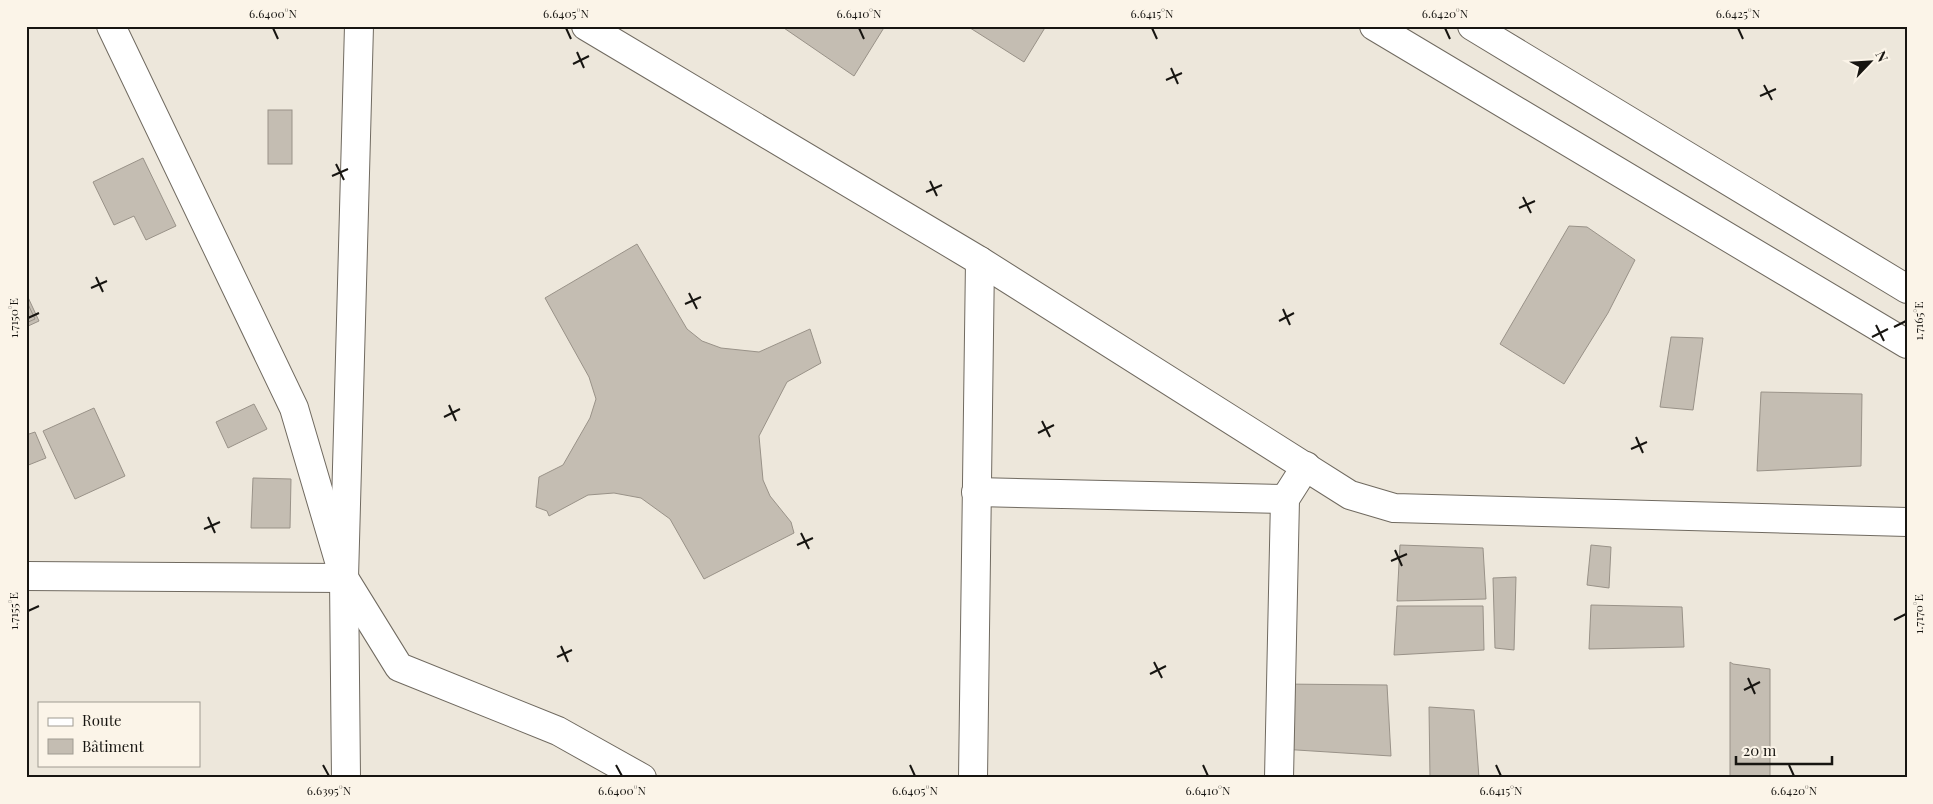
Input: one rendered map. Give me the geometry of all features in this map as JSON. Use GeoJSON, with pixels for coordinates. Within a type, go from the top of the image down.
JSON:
{"type":"FeatureCollection","features":[{"type":"Feature","properties":{"kind":"street"},"geometry":{"type":"LineString","coordinates":[[111,26],[294,408],[344,578],[398,667],[558,731],[642,778]]}},
{"type":"Feature","properties":{"kind":"street"},"geometry":{"type":"LineString","coordinates":[[346,778],[344,578],[359,26]]}},
{"type":"Feature","properties":{"kind":"street"},"geometry":{"type":"LineString","coordinates":[[586,26],[980,261],[1350,495],[1394,508],[1907,522]]}},
{"type":"Feature","properties":{"kind":"street"},"geometry":{"type":"LineString","coordinates":[[1374,26],[1907,344]]}},
{"type":"Feature","properties":{"kind":"street"},"geometry":{"type":"LineString","coordinates":[[1472,26],[1907,289]]}},
{"type":"Feature","properties":{"kind":"street"},"geometry":{"type":"LineString","coordinates":[[973,778],[980,261]]}},
{"type":"Feature","properties":{"kind":"street"},"geometry":{"type":"LineString","coordinates":[[1279,778],[1285,499],[1306,466]]}},
{"type":"Feature","properties":{"kind":"street"},"geometry":{"type":"LineString","coordinates":[[976,492],[1285,499]]}},
{"type":"Feature","properties":{"kind":"street"},"geometry":{"type":"LineString","coordinates":[[26,576],[344,578]]}},
{"type":"Feature","properties":{"kind":"building"},"geometry":{"type":"Polygon","coordinates":[[[781,26],[885,26],[854,76],[781,26]]]}},
{"type":"Feature","properties":{"kind":"building"},"geometry":{"type":"Polygon","coordinates":[[[967,26],[1046,26],[1024,62],[967,26]]]}},
{"type":"Feature","properties":{"kind":"building"},"geometry":{"type":"Polygon","coordinates":[[[268,110],[292,110],[292,164],[268,164],[268,110]]]}},
{"type":"Feature","properties":{"kind":"building"},"geometry":{"type":"Polygon","coordinates":[[[143,158],[176,226],[146,240],[134,216],[114,225],[93,182],[143,158]]]}},
{"type":"Feature","properties":{"kind":"building"},"geometry":{"type":"Polygon","coordinates":[[[1569,226],[1587,227],[1635,260],[1608,313],[1564,384],[1500,344],[1569,226]]]}},
{"type":"Feature","properties":{"kind":"building"},"geometry":{"type":"Polygon","coordinates":[[[637,244],[687,329],[702,341],[721,348],[759,352],[810,329],[821,363],[787,382],[759,436],[763,480],[770,496],[791,522],[794,533],[704,579],[670,519],[641,498],[614,493],[588,495],[549,516],[547,511],[536,507],[539,477],[563,465],[590,418],[596,399],[589,377],[545,298],[637,244]]]}},
{"type":"Feature","properties":{"kind":"building"},"geometry":{"type":"Polygon","coordinates":[[[26,293],[39,321],[26,327],[26,293]]]}},
{"type":"Feature","properties":{"kind":"building"},"geometry":{"type":"Polygon","coordinates":[[[26,300],[35,319],[26,323],[26,300]]]}},
{"type":"Feature","properties":{"kind":"building"},"geometry":{"type":"Polygon","coordinates":[[[1671,337],[1703,338],[1693,410],[1660,407],[1671,337]]]}},
{"type":"Feature","properties":{"kind":"building"},"geometry":{"type":"Polygon","coordinates":[[[1761,392],[1862,394],[1861,466],[1757,471],[1761,392]]]}},
{"type":"Feature","properties":{"kind":"building"},"geometry":{"type":"Polygon","coordinates":[[[254,404],[267,429],[228,448],[216,422],[254,404]]]}},
{"type":"Feature","properties":{"kind":"building"},"geometry":{"type":"Polygon","coordinates":[[[94,408],[125,476],[75,499],[43,431],[94,408]]]}},
{"type":"Feature","properties":{"kind":"building"},"geometry":{"type":"Polygon","coordinates":[[[35,432],[46,458],[26,466],[26,435],[35,432]]]}},
{"type":"Feature","properties":{"kind":"building"},"geometry":{"type":"Polygon","coordinates":[[[253,478],[291,479],[290,528],[251,528],[253,478]]]}},
{"type":"Feature","properties":{"kind":"building"},"geometry":{"type":"Polygon","coordinates":[[[1400,545],[1483,548],[1486,599],[1397,601],[1400,545]]]}},
{"type":"Feature","properties":{"kind":"building"},"geometry":{"type":"Polygon","coordinates":[[[1591,545],[1611,547],[1609,588],[1587,585],[1591,545]]]}},
{"type":"Feature","properties":{"kind":"building"},"geometry":{"type":"Polygon","coordinates":[[[1516,577],[1514,650],[1495,648],[1493,578],[1516,577]]]}},
{"type":"Feature","properties":{"kind":"building"},"geometry":{"type":"Polygon","coordinates":[[[1591,605],[1682,607],[1684,647],[1589,649],[1591,605]]]}},
{"type":"Feature","properties":{"kind":"building"},"geometry":{"type":"Polygon","coordinates":[[[1397,606],[1483,606],[1484,650],[1394,655],[1397,606]]]}},
{"type":"Feature","properties":{"kind":"building"},"geometry":{"type":"Polygon","coordinates":[[[1730,662],[1770,669],[1770,778],[1730,778],[1730,662]]]}},
{"type":"Feature","properties":{"kind":"building"},"geometry":{"type":"Polygon","coordinates":[[[1280,684],[1387,685],[1391,756],[1281,749],[1280,684]]]}},
{"type":"Feature","properties":{"kind":"building"},"geometry":{"type":"Polygon","coordinates":[[[1429,707],[1474,710],[1479,778],[1430,778],[1429,707]]]}}]}
